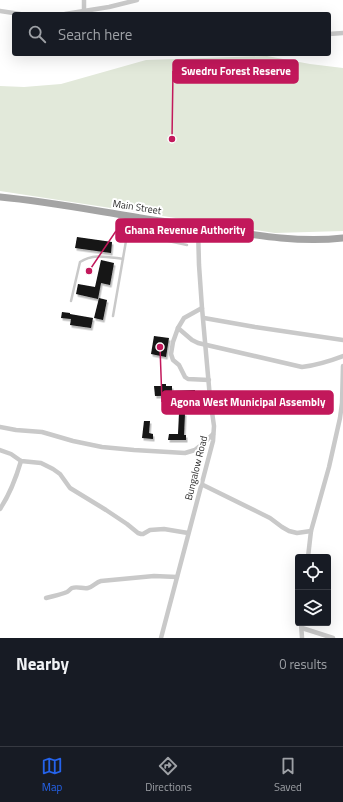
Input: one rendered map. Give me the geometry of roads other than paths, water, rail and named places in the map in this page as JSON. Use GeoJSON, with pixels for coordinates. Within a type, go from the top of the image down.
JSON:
{"type":"FeatureCollection","features":[{"type":"Feature","properties":{"kind":"main road","name":"Main Street"},"geometry":{"type":"LineString","coordinates":[[0,197],[98,210],[130,218],[198,226],[283,239],[333,240],[343,238]]}},
{"type":"Feature","properties":{"kind":"street"},"geometry":{"type":"LineString","coordinates":[[84,0],[84,11]]}},
{"type":"Feature","properties":{"kind":"street"},"geometry":{"type":"LineString","coordinates":[[78,12],[109,7],[137,0]]}},
{"type":"Feature","properties":{"kind":"street"},"geometry":{"type":"LineString","coordinates":[[0,11],[12,13]]}},
{"type":"Feature","properties":{"kind":"street"},"geometry":{"type":"LineString","coordinates":[[331,34],[343,33]]}},
{"type":"Feature","properties":{"kind":"street","name":"Bungalow Road"},"geometry":{"type":"LineString","coordinates":[[161,638],[214,433],[202,308],[198,226]]}},
{"type":"Feature","properties":{"kind":"street"},"geometry":{"type":"LineString","coordinates":[[202,308],[184,318],[178,328],[171,354],[173,360],[179,365],[188,379],[209,380]]}},
{"type":"Feature","properties":{"kind":"street"},"geometry":{"type":"LineString","coordinates":[[204,318],[343,340]]}},
{"type":"Feature","properties":{"kind":"street"},"geometry":{"type":"LineString","coordinates":[[178,328],[192,340],[206,345],[302,367],[315,366],[343,356]]}},
{"type":"Feature","properties":{"kind":"street"},"geometry":{"type":"LineString","coordinates":[[308,554],[312,531],[338,432],[342,403],[343,366]]}},
{"type":"Feature","properties":{"kind":"street"},"geometry":{"type":"LineString","coordinates":[[0,428],[42,432],[73,441],[102,447],[179,453],[195,450],[214,433]]}},
{"type":"Feature","properties":{"kind":"street"},"geometry":{"type":"LineString","coordinates":[[0,450],[11,454],[21,461],[41,463],[52,469],[60,474],[70,488],[141,534],[144,534],[150,530],[164,529],[188,534]]}},
{"type":"Feature","properties":{"kind":"street"},"geometry":{"type":"LineString","coordinates":[[0,509],[5,502],[14,482],[21,461]]}},
{"type":"Feature","properties":{"kind":"street"},"geometry":{"type":"LineString","coordinates":[[201,484],[270,518],[282,528],[289,531],[297,533],[312,531]]}},
{"type":"Feature","properties":{"kind":"street"},"geometry":{"type":"LineString","coordinates":[[46,598],[58,595],[72,588],[90,587],[102,580],[154,576],[177,577]]}},
{"type":"Feature","properties":{"kind":"street"},"geometry":{"type":"LineString","coordinates":[[302,638],[302,626],[333,638]]}},
{"type":"Feature","properties":{"kind":"lane"},"geometry":{"type":"LineString","coordinates":[[130,218],[150,237],[187,245]]}},
{"type":"Feature","properties":{"kind":"lane"},"geometry":{"type":"LineString","coordinates":[[113,316],[130,218]]}},
{"type":"Feature","properties":{"kind":"lane"},"geometry":{"type":"LineString","coordinates":[[71,301],[80,262],[86,258],[99,256],[123,259]]}},
{"type":"Feature","properties":{"kind":"place","name":"Swedru Forest Reserve"},"geometry":{"type":"Point","coordinates":[172,139]}},
{"type":"Feature","properties":{"kind":"place","name":"Ghana Revenue Authority"},"geometry":{"type":"Point","coordinates":[89,271]}},
{"type":"Feature","properties":{"kind":"place","name":"Agona West Municipal Assembly"},"geometry":{"type":"Point","coordinates":[160,347]}}]}
